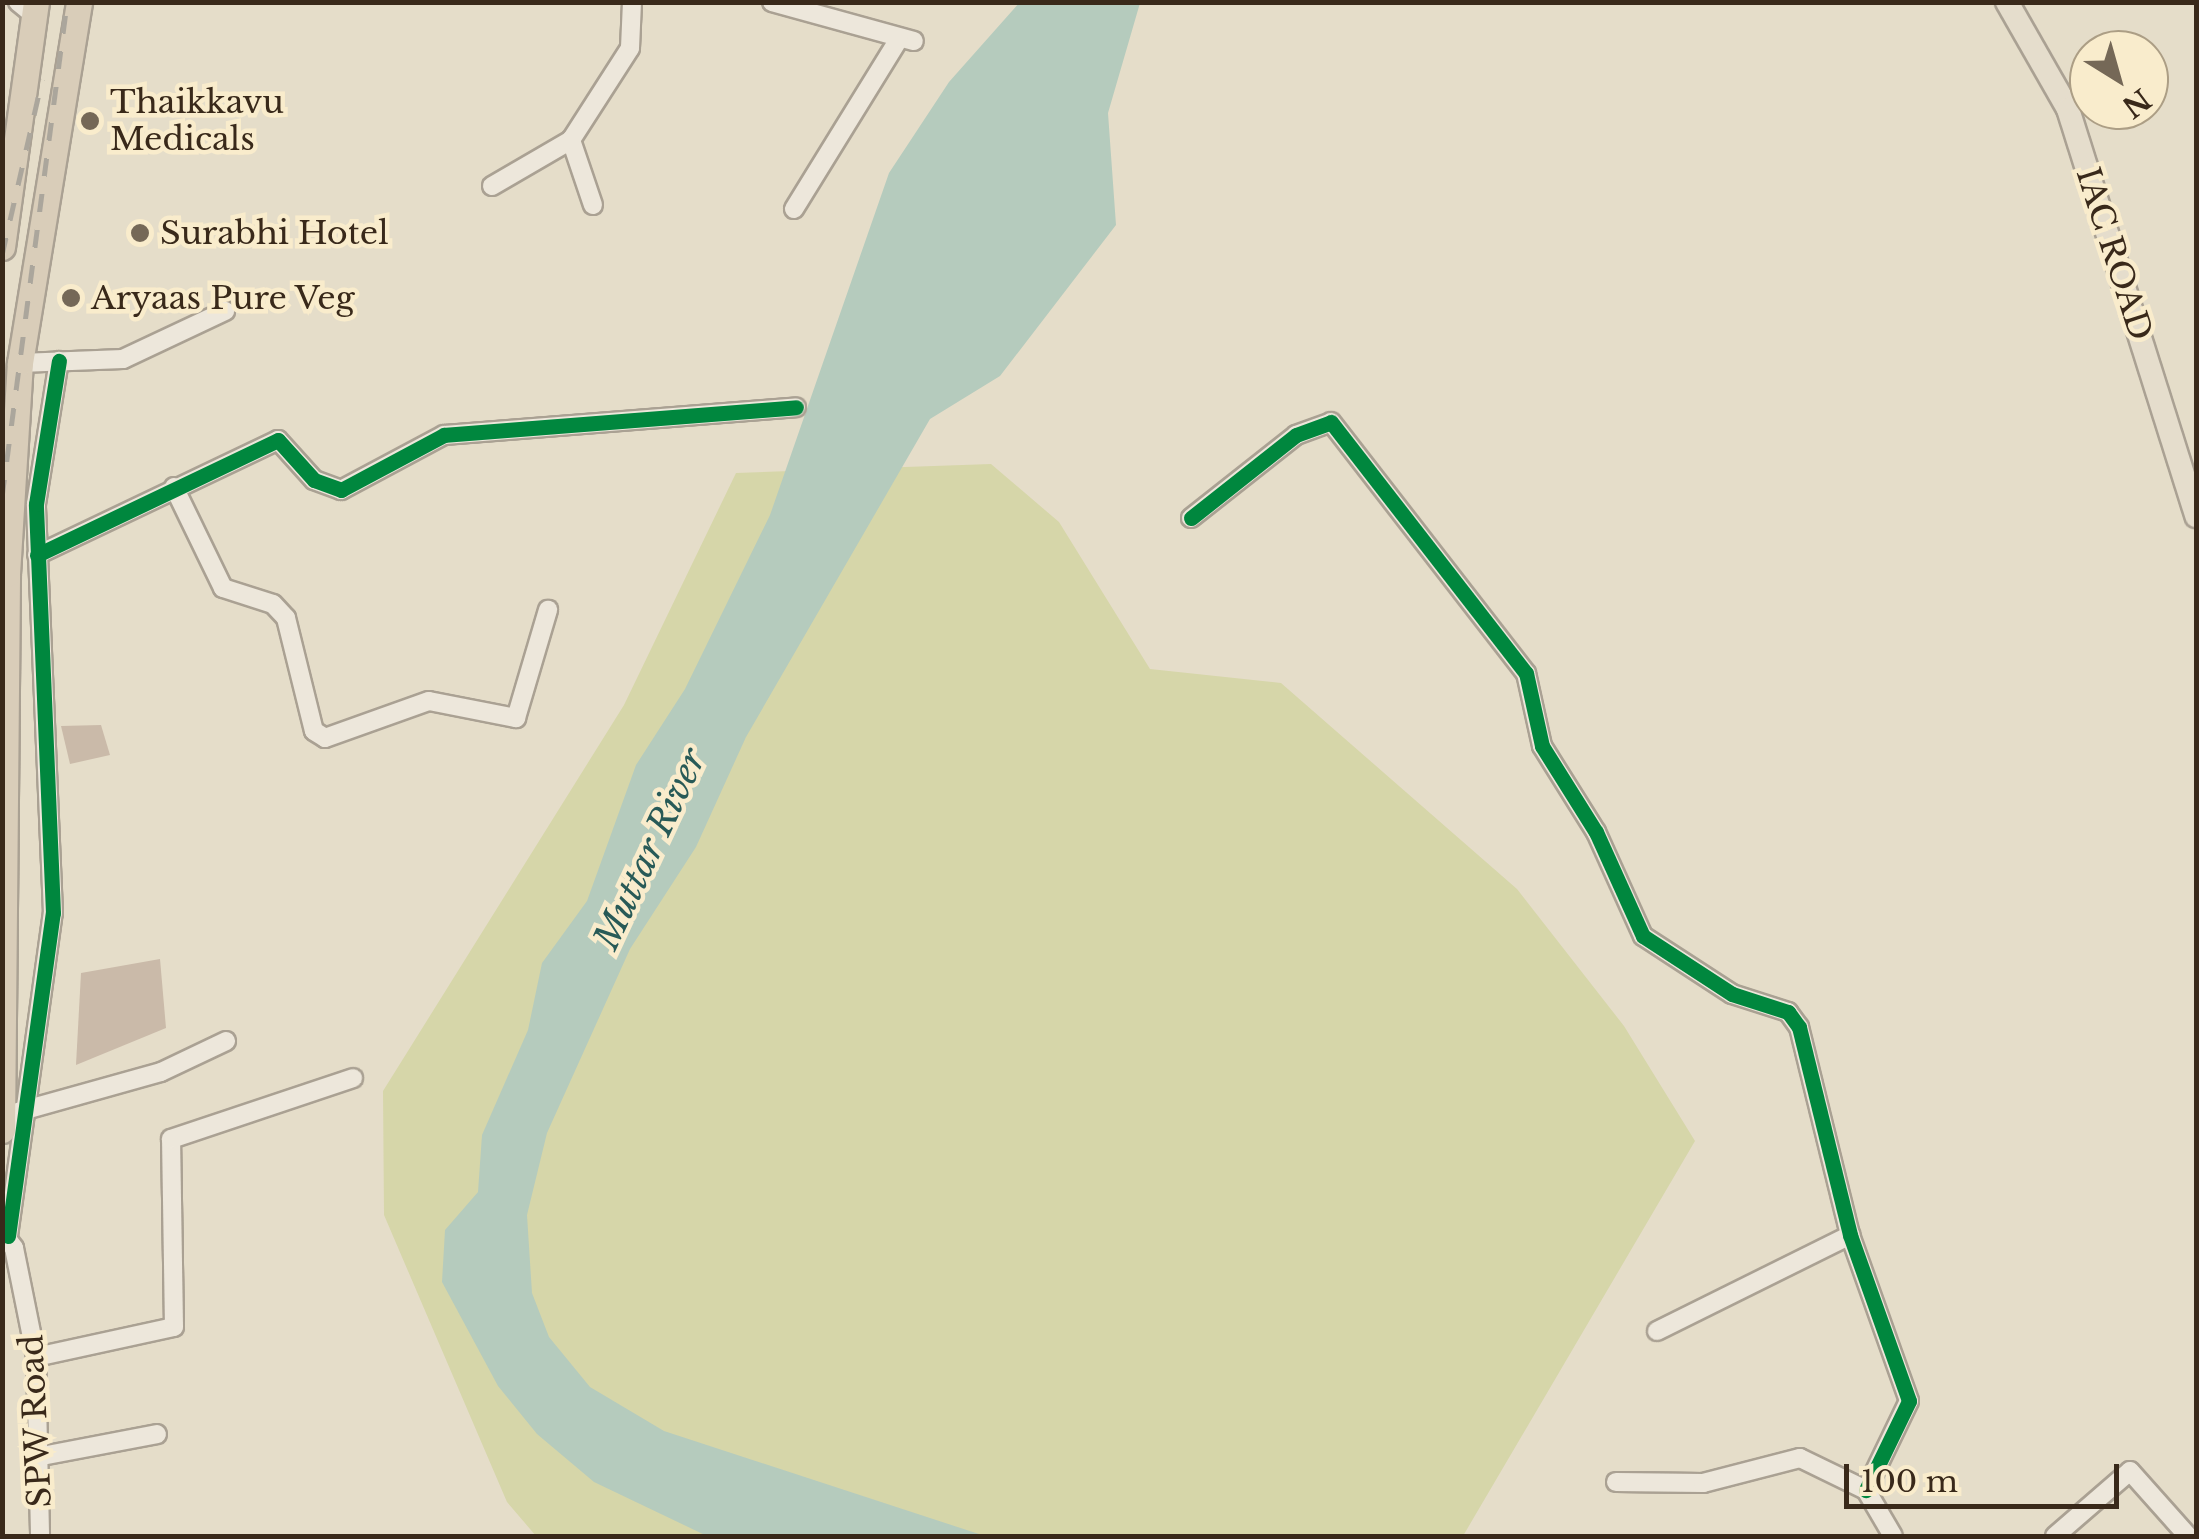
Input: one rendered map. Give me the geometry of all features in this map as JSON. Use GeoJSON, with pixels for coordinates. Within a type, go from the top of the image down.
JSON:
{"type":"FeatureCollection","features":[{"type":"Feature","properties":{"kind":"highway"},"geometry":{"type":"LineString","coordinates":[[10,1121],[7,574],[20,363],[78,2]]}},
{"type":"Feature","properties":{"kind":"highway"},"geometry":{"type":"LineString","coordinates":[[2,247],[29,7]]}},
{"type":"Feature","properties":{"kind":"main road","name":"IAC ROAD"},"geometry":{"type":"LineString","coordinates":[[2007,2],[2068,109],[2196,516]]}},
{"type":"Feature","properties":{"kind":"street"},"geometry":{"type":"LineString","coordinates":[[492,186],[571,140],[630,48],[632,2]]}},
{"type":"Feature","properties":{"kind":"street"},"geometry":{"type":"LineString","coordinates":[[772,2],[906,40],[794,210]]}},
{"type":"Feature","properties":{"kind":"street"},"geometry":{"type":"LineString","coordinates":[[571,140],[593,205]]}},
{"type":"Feature","properties":{"kind":"street"},"geometry":{"type":"LineString","coordinates":[[20,363],[123,359],[225,311]]}},
{"type":"Feature","properties":{"kind":"street"},"geometry":{"type":"LineString","coordinates":[[5,1234],[10,1121],[53,913],[52,746],[37,555],[59,362]]}},
{"type":"Feature","properties":{"kind":"street"},"geometry":{"type":"LineString","coordinates":[[37,555],[278,440],[314,480],[341,490],[444,435],[796,406]]}},
{"type":"Feature","properties":{"kind":"street"},"geometry":{"type":"LineString","coordinates":[[1191,518],[1296,435],[1331,422],[1526,674],[1542,746],[1596,832],[1643,936],[1732,994],[1788,1012],[1800,1027],[1850,1235],[1909,1401],[1866,1490]]}},
{"type":"Feature","properties":{"kind":"street"},"geometry":{"type":"LineString","coordinates":[[174,487],[223,588],[273,604],[286,618],[314,731],[325,738],[429,701],[516,718],[548,610]]}},
{"type":"Feature","properties":{"kind":"street"},"geometry":{"type":"LineString","coordinates":[[10,1121],[162,1072],[226,1041]]}},
{"type":"Feature","properties":{"kind":"street"},"geometry":{"type":"LineString","coordinates":[[36,1356],[174,1327],[171,1139],[353,1078]]}},
{"type":"Feature","properties":{"kind":"street","name":"SPW Road"},"geometry":{"type":"LineString","coordinates":[[5,1234],[30,1306],[36,1356],[42,1456],[40,1536]]}},
{"type":"Feature","properties":{"kind":"street"},"geometry":{"type":"LineString","coordinates":[[1657,1331],[1850,1235]]}},
{"type":"Feature","properties":{"kind":"street"},"geometry":{"type":"LineString","coordinates":[[42,1456],[157,1434]]}},
{"type":"Feature","properties":{"kind":"street"},"geometry":{"type":"LineString","coordinates":[[1616,1482],[1702,1484],[1800,1458],[1866,1490],[1893,1536]]}},
{"type":"Feature","properties":{"kind":"street"},"geometry":{"type":"LineString","coordinates":[[2055,1536],[2130,1471],[2188,1536]]}},
{"type":"Feature","properties":{"kind":"green space"},"geometry":{"type":"Polygon","coordinates":[[[991,464],[1059,522],[1150,669],[1281,683],[1517,889],[1624,1026],[1695,1141],[1463,1536],[536,1536],[507,1502],[384,1215],[383,1091],[624,705],[736,473],[991,464]]]}},
{"type":"Feature","properties":{"kind":"water","name":"Muttar River"},"geometry":{"type":"Polygon","coordinates":[[[1019,3],[1140,3],[1108,113],[1116,225],[1000,376],[930,419],[746,737],[696,847],[630,949],[547,1133],[527,1215],[532,1293],[549,1337],[590,1387],[664,1431],[985,1536],[707,1536],[594,1482],[537,1434],[498,1386],[442,1282],[445,1230],[478,1192],[482,1135],[528,1030],[542,963],[587,901],[636,765],[685,689],[770,515],[889,173],[949,82],[1019,3]]]}},
{"type":"Feature","properties":{"kind":"building"},"geometry":{"type":"Polygon","coordinates":[[[101,725],[110,755],[70,764],[61,726],[101,725]]]}},
{"type":"Feature","properties":{"kind":"building"},"geometry":{"type":"Polygon","coordinates":[[[160,959],[166,1028],[76,1065],[81,973],[160,959]]]}},
{"type":"Feature","properties":{"kind":"railway"},"geometry":{"type":"LineString","coordinates":[[2,497],[67,2]]}},
{"type":"Feature","properties":{"kind":"railway"},"geometry":{"type":"LineString","coordinates":[[2,255],[42,80]]}},
{"type":"Feature","properties":{"kind":"cycle path"},"geometry":{"type":"LineString","coordinates":[[8,1236],[53,913],[36,504],[59,361]]}},
{"type":"Feature","properties":{"kind":"cycle path"},"geometry":{"type":"LineString","coordinates":[[37,555],[278,440],[314,480],[341,490],[444,435],[796,407]]}},
{"type":"Feature","properties":{"kind":"cycle path"},"geometry":{"type":"LineString","coordinates":[[1191,518],[1296,435],[1331,422],[1526,673],[1542,746],[1596,832],[1643,936],[1732,994],[1788,1012],[1799,1027],[1850,1235],[1909,1401],[1866,1490]]}},
{"type":"Feature","properties":{"kind":"place","name":"Thaikkavu Medicals"},"geometry":{"type":"Point","coordinates":[90,121]}},
{"type":"Feature","properties":{"kind":"place","name":"Surabhi Hotel"},"geometry":{"type":"Point","coordinates":[140,233]}},
{"type":"Feature","properties":{"kind":"place","name":"Aryaas Pure Veg"},"geometry":{"type":"Point","coordinates":[71,298]}}]}
